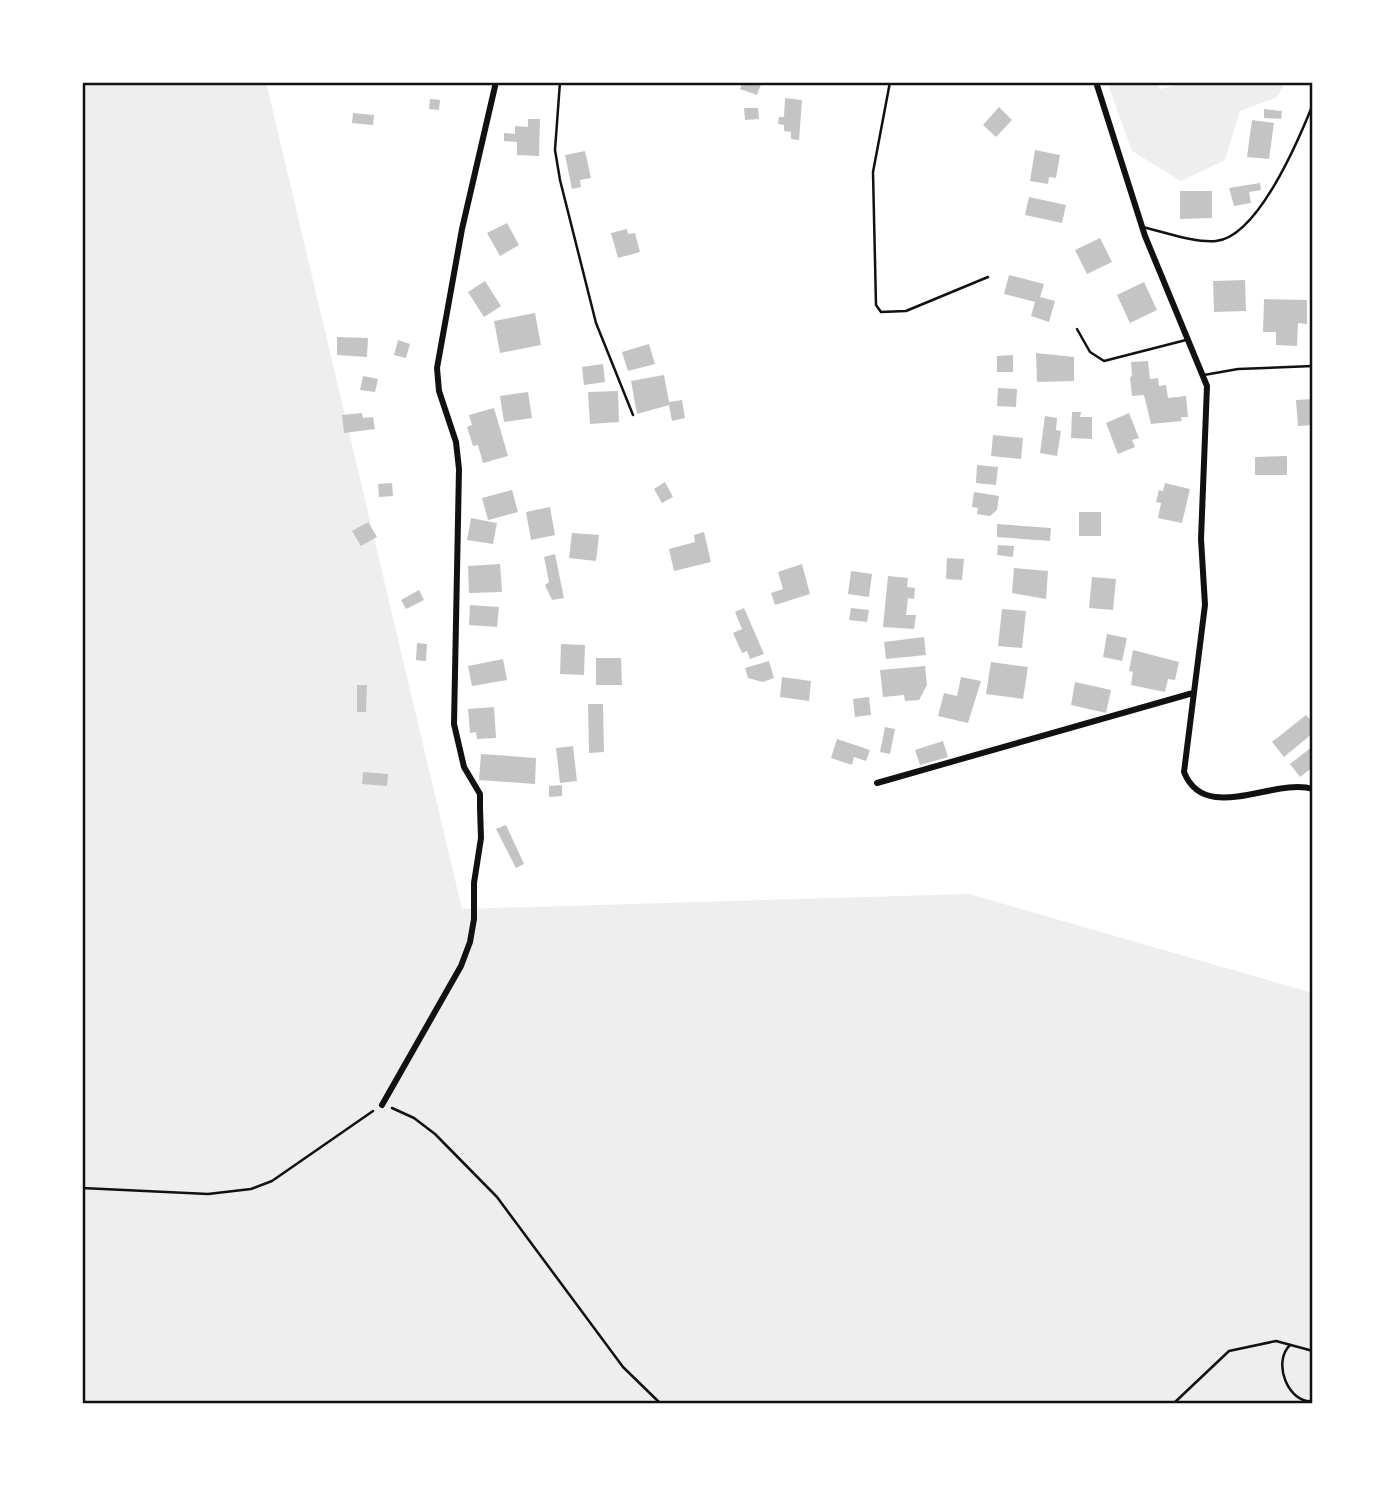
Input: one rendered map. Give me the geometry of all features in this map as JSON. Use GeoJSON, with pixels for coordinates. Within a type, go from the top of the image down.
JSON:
{"type":"FeatureCollection","features":[{"type":"Feature","properties":{"kind":"street"},"geometry":{"type":"LineString","coordinates":[[382,1105],[461,966],[470,942],[474,919],[474,883],[481,838],[480,794],[464,767],[453,713],[460,522],[458,460],[454,435],[439,391],[436,368],[456,256],[496,82]]}},
{"type":"Feature","properties":{"kind":"street"},"geometry":{"type":"LineString","coordinates":[[1096,82],[1142,227],[1204,375],[1208,407],[1201,539],[1205,605],[1183,768],[1188,781],[1199,792],[1216,798],[1295,787],[1313,789]]}},
{"type":"Feature","properties":{"kind":"street"},"geometry":{"type":"LineString","coordinates":[[877,783],[1193,694]]}},
{"type":"Feature","properties":{"kind":"lane"},"geometry":{"type":"LineString","coordinates":[[559,82],[555,150],[560,180],[596,323],[633,415]]}},
{"type":"Feature","properties":{"kind":"lane"},"geometry":{"type":"LineString","coordinates":[[1142,227],[1211,241],[1224,240],[1234,234],[1263,203],[1276,183],[1313,104]]}},
{"type":"Feature","properties":{"kind":"lane"},"geometry":{"type":"LineString","coordinates":[[1077,329],[1090,352],[1104,361],[1189,339]]}},
{"type":"Feature","properties":{"kind":"lane"},"geometry":{"type":"LineString","coordinates":[[1204,375],[1248,368],[1313,366]]}},
{"type":"Feature","properties":{"kind":"path"},"geometry":{"type":"LineString","coordinates":[[890,82],[873,172],[876,306],[881,312],[899,313],[988,277]]}},
{"type":"Feature","properties":{"kind":"path"},"geometry":{"type":"LineString","coordinates":[[82,1188],[208,1194],[251,1189],[272,1181],[382,1105],[407,1114],[435,1135],[502,1203],[623,1367],[661,1404]]}},
{"type":"Feature","properties":{"kind":"path"},"geometry":{"type":"LineString","coordinates":[[1173,1404],[1229,1351],[1276,1341],[1313,1351]]}},
{"type":"Feature","properties":{"kind":"path"},"geometry":{"type":"LineString","coordinates":[[1290,1345],[1283,1357],[1285,1384],[1299,1399],[1313,1401]]}},
{"type":"Feature","properties":{"kind":"shaded area"},"geometry":{"type":"Polygon","coordinates":[[[82,82],[266,82],[462,909],[969,894],[1313,993],[1313,1404],[82,1404],[82,82]]]}},
{"type":"Feature","properties":{"kind":"shaded area"},"geometry":{"type":"Polygon","coordinates":[[[1107,82],[1154,82],[1161,89],[1186,82],[1286,82],[1277,97],[1240,111],[1225,160],[1181,181],[1132,151],[1107,82]]]}},
{"type":"Feature","properties":{"kind":"building"},"geometry":{"type":"Polygon","coordinates":[[[743,82],[762,82],[757,95],[740,89],[743,82]]]}},
{"type":"Feature","properties":{"kind":"building"},"geometry":{"type":"Polygon","coordinates":[[[785,98],[802,100],[799,140],[791,139],[791,132],[784,131],[784,125],[778,124],[779,117],[784,117],[785,98]]]}},
{"type":"Feature","properties":{"kind":"building"},"geometry":{"type":"Polygon","coordinates":[[[430,99],[440,100],[439,110],[429,109],[430,99]]]}},
{"type":"Feature","properties":{"kind":"building"},"geometry":{"type":"Polygon","coordinates":[[[999,107],[1012,120],[996,137],[983,125],[999,107]]]}},
{"type":"Feature","properties":{"kind":"building"},"geometry":{"type":"Polygon","coordinates":[[[744,108],[758,108],[759,119],[745,120],[744,108]]]}},
{"type":"Feature","properties":{"kind":"building"},"geometry":{"type":"Polygon","coordinates":[[[1264,109],[1282,111],[1281,119],[1264,118],[1264,109]]]}},
{"type":"Feature","properties":{"kind":"building"},"geometry":{"type":"Polygon","coordinates":[[[353,113],[374,115],[373,125],[352,123],[353,113]]]}},
{"type":"Feature","properties":{"kind":"building"},"geometry":{"type":"Polygon","coordinates":[[[528,119],[540,119],[539,156],[517,155],[517,142],[504,141],[504,133],[515,134],[515,126],[528,127],[528,119]]]}},
{"type":"Feature","properties":{"kind":"building"},"geometry":{"type":"Polygon","coordinates":[[[1252,120],[1274,123],[1269,159],[1247,157],[1252,120]]]}},
{"type":"Feature","properties":{"kind":"building"},"geometry":{"type":"Polygon","coordinates":[[[1035,150],[1060,155],[1056,178],[1049,177],[1048,184],[1030,181],[1035,150]]]}},
{"type":"Feature","properties":{"kind":"building"},"geometry":{"type":"Polygon","coordinates":[[[585,151],[591,178],[580,180],[581,187],[572,189],[565,155],[585,151]]]}},
{"type":"Feature","properties":{"kind":"building"},"geometry":{"type":"Polygon","coordinates":[[[1260,183],[1261,190],[1249,192],[1251,203],[1234,206],[1229,188],[1260,183]]]}},
{"type":"Feature","properties":{"kind":"building"},"geometry":{"type":"Polygon","coordinates":[[[1180,191],[1212,191],[1212,218],[1180,219],[1180,191]]]}},
{"type":"Feature","properties":{"kind":"building"},"geometry":{"type":"Polygon","coordinates":[[[1029,197],[1066,205],[1062,223],[1025,215],[1029,197]]]}},
{"type":"Feature","properties":{"kind":"building"},"geometry":{"type":"Polygon","coordinates":[[[507,223],[519,245],[500,256],[487,233],[507,223]]]}},
{"type":"Feature","properties":{"kind":"building"},"geometry":{"type":"Polygon","coordinates":[[[627,229],[628,234],[635,233],[640,252],[618,258],[611,233],[627,229]]]}},
{"type":"Feature","properties":{"kind":"building"},"geometry":{"type":"Polygon","coordinates":[[[1100,238],[1112,262],[1087,274],[1075,250],[1100,238]]]}},
{"type":"Feature","properties":{"kind":"building"},"geometry":{"type":"Polygon","coordinates":[[[1009,275],[1044,284],[1040,297],[1055,301],[1049,322],[1031,316],[1035,302],[1004,294],[1009,275]]]}},
{"type":"Feature","properties":{"kind":"building"},"geometry":{"type":"Polygon","coordinates":[[[1245,280],[1246,311],[1214,312],[1213,281],[1245,280]]]}},
{"type":"Feature","properties":{"kind":"building"},"geometry":{"type":"Polygon","coordinates":[[[485,281],[501,306],[484,317],[468,292],[485,281]]]}},
{"type":"Feature","properties":{"kind":"building"},"geometry":{"type":"Polygon","coordinates":[[[1144,282],[1157,310],[1130,323],[1117,295],[1144,282]]]}},
{"type":"Feature","properties":{"kind":"building"},"geometry":{"type":"Polygon","coordinates":[[[1264,299],[1307,300],[1307,324],[1298,323],[1297,346],[1276,345],[1276,332],[1263,332],[1264,299]]]}},
{"type":"Feature","properties":{"kind":"building"},"geometry":{"type":"Polygon","coordinates":[[[535,313],[541,345],[500,353],[494,321],[535,313]]]}},
{"type":"Feature","properties":{"kind":"building"},"geometry":{"type":"Polygon","coordinates":[[[337,337],[368,338],[367,357],[337,355],[337,337]]]}},
{"type":"Feature","properties":{"kind":"building"},"geometry":{"type":"Polygon","coordinates":[[[398,340],[410,344],[406,358],[394,355],[398,340]]]}},
{"type":"Feature","properties":{"kind":"building"},"geometry":{"type":"Polygon","coordinates":[[[649,344],[655,364],[628,371],[622,352],[649,344]]]}},
{"type":"Feature","properties":{"kind":"building"},"geometry":{"type":"Polygon","coordinates":[[[1036,353],[1074,357],[1074,381],[1037,382],[1036,353]]]}},
{"type":"Feature","properties":{"kind":"building"},"geometry":{"type":"Polygon","coordinates":[[[1013,355],[1013,372],[997,372],[997,356],[1013,355]]]}},
{"type":"Feature","properties":{"kind":"building"},"geometry":{"type":"Polygon","coordinates":[[[1148,361],[1150,379],[1158,378],[1159,386],[1166,385],[1168,398],[1186,396],[1188,417],[1181,417],[1182,421],[1151,424],[1144,395],[1132,396],[1131,362],[1148,361]]]}},
{"type":"Feature","properties":{"kind":"building"},"geometry":{"type":"Polygon","coordinates":[[[603,364],[605,382],[584,385],[582,367],[603,364]]]}},
{"type":"Feature","properties":{"kind":"building"},"geometry":{"type":"Polygon","coordinates":[[[664,375],[669,402],[682,400],[685,418],[672,421],[669,405],[637,414],[631,381],[664,375]]]}},
{"type":"Feature","properties":{"kind":"building"},"geometry":{"type":"Polygon","coordinates":[[[363,376],[378,379],[375,392],[360,390],[363,376]]]}},
{"type":"Feature","properties":{"kind":"building"},"geometry":{"type":"Polygon","coordinates":[[[998,388],[1017,389],[1016,407],[997,406],[998,388]]]}},
{"type":"Feature","properties":{"kind":"building"},"geometry":{"type":"Polygon","coordinates":[[[618,391],[619,422],[590,424],[588,392],[618,391]]]}},
{"type":"Feature","properties":{"kind":"building"},"geometry":{"type":"Polygon","coordinates":[[[528,392],[532,418],[504,422],[500,396],[528,392]]]}},
{"type":"Feature","properties":{"kind":"building"},"geometry":{"type":"Polygon","coordinates":[[[1313,399],[1313,425],[1298,426],[1296,400],[1313,399]]]}},
{"type":"Feature","properties":{"kind":"building"},"geometry":{"type":"Polygon","coordinates":[[[494,408],[508,456],[483,463],[478,445],[473,446],[467,427],[472,425],[469,415],[494,408]]]}},
{"type":"Feature","properties":{"kind":"building"},"geometry":{"type":"Polygon","coordinates":[[[1072,412],[1081,412],[1080,417],[1092,417],[1092,439],[1071,438],[1072,412]]]}},
{"type":"Feature","properties":{"kind":"building"},"geometry":{"type":"Polygon","coordinates":[[[362,413],[363,418],[373,417],[375,429],[344,433],[342,415],[362,413]]]}},
{"type":"Feature","properties":{"kind":"building"},"geometry":{"type":"Polygon","coordinates":[[[1129,413],[1139,438],[1132,440],[1135,447],[1118,454],[1106,423],[1129,413]]]}},
{"type":"Feature","properties":{"kind":"building"},"geometry":{"type":"Polygon","coordinates":[[[1045,416],[1057,418],[1056,430],[1061,431],[1057,456],[1040,453],[1045,416]]]}},
{"type":"Feature","properties":{"kind":"building"},"geometry":{"type":"Polygon","coordinates":[[[993,435],[1023,438],[1021,459],[991,456],[993,435]]]}},
{"type":"Feature","properties":{"kind":"building"},"geometry":{"type":"Polygon","coordinates":[[[1287,456],[1287,475],[1255,475],[1255,457],[1287,456]]]}},
{"type":"Feature","properties":{"kind":"building"},"geometry":{"type":"Polygon","coordinates":[[[977,465],[998,467],[996,485],[976,483],[977,465]]]}},
{"type":"Feature","properties":{"kind":"building"},"geometry":{"type":"Polygon","coordinates":[[[665,482],[673,497],[662,503],[654,489],[665,482]]]}},
{"type":"Feature","properties":{"kind":"building"},"geometry":{"type":"Polygon","coordinates":[[[392,483],[393,496],[379,497],[378,484],[392,483]]]}},
{"type":"Feature","properties":{"kind":"building"},"geometry":{"type":"Polygon","coordinates":[[[1165,483],[1190,489],[1182,523],[1158,518],[1161,503],[1156,502],[1159,490],[1163,491],[1165,483]]]}},
{"type":"Feature","properties":{"kind":"building"},"geometry":{"type":"Polygon","coordinates":[[[512,490],[518,512],[488,520],[482,498],[512,490]]]}},
{"type":"Feature","properties":{"kind":"building"},"geometry":{"type":"Polygon","coordinates":[[[974,492],[999,496],[997,510],[990,516],[977,514],[978,508],[972,507],[974,492]]]}},
{"type":"Feature","properties":{"kind":"building"},"geometry":{"type":"Polygon","coordinates":[[[550,507],[555,535],[531,540],[526,512],[550,507]]]}},
{"type":"Feature","properties":{"kind":"building"},"geometry":{"type":"Polygon","coordinates":[[[1079,512],[1101,512],[1101,536],[1079,536],[1079,512]]]}},
{"type":"Feature","properties":{"kind":"building"},"geometry":{"type":"Polygon","coordinates":[[[471,518],[497,523],[493,544],[467,540],[471,518]]]}},
{"type":"Feature","properties":{"kind":"building"},"geometry":{"type":"Polygon","coordinates":[[[368,522],[377,537],[361,546],[352,531],[368,522]]]}},
{"type":"Feature","properties":{"kind":"building"},"geometry":{"type":"Polygon","coordinates":[[[997,524],[1051,528],[1050,541],[997,537],[997,524]]]}},
{"type":"Feature","properties":{"kind":"building"},"geometry":{"type":"Polygon","coordinates":[[[704,532],[711,562],[674,571],[669,549],[695,542],[694,535],[704,532]]]}},
{"type":"Feature","properties":{"kind":"building"},"geometry":{"type":"Polygon","coordinates":[[[572,533],[599,535],[596,561],[569,558],[572,533]]]}},
{"type":"Feature","properties":{"kind":"building"},"geometry":{"type":"Polygon","coordinates":[[[998,545],[1014,546],[1013,557],[997,555],[998,545]]]}},
{"type":"Feature","properties":{"kind":"building"},"geometry":{"type":"Polygon","coordinates":[[[555,554],[564,598],[552,600],[545,585],[549,582],[544,557],[555,554]]]}},
{"type":"Feature","properties":{"kind":"building"},"geometry":{"type":"Polygon","coordinates":[[[947,558],[964,559],[962,580],[946,579],[947,558]]]}},
{"type":"Feature","properties":{"kind":"building"},"geometry":{"type":"Polygon","coordinates":[[[500,564],[502,592],[469,593],[468,566],[500,564]]]}},
{"type":"Feature","properties":{"kind":"building"},"geometry":{"type":"Polygon","coordinates":[[[802,564],[810,594],[775,605],[771,593],[783,589],[778,572],[802,564]]]}},
{"type":"Feature","properties":{"kind":"building"},"geometry":{"type":"Polygon","coordinates":[[[1014,568],[1048,571],[1046,599],[1012,593],[1014,568]]]}},
{"type":"Feature","properties":{"kind":"building"},"geometry":{"type":"Polygon","coordinates":[[[851,571],[872,574],[869,597],[848,594],[851,571]]]}},
{"type":"Feature","properties":{"kind":"building"},"geometry":{"type":"Polygon","coordinates":[[[888,576],[908,578],[907,587],[915,588],[914,599],[908,598],[906,615],[916,615],[914,629],[883,627],[888,576]]]}},
{"type":"Feature","properties":{"kind":"building"},"geometry":{"type":"Polygon","coordinates":[[[1092,577],[1116,579],[1113,610],[1089,608],[1092,577]]]}},
{"type":"Feature","properties":{"kind":"building"},"geometry":{"type":"Polygon","coordinates":[[[419,590],[424,600],[406,609],[401,600],[419,590]]]}},
{"type":"Feature","properties":{"kind":"building"},"geometry":{"type":"Polygon","coordinates":[[[470,605],[499,607],[497,627],[469,625],[470,605]]]}},
{"type":"Feature","properties":{"kind":"building"},"geometry":{"type":"Polygon","coordinates":[[[744,608],[764,654],[750,659],[747,651],[742,653],[733,633],[742,629],[735,612],[744,608]]]}},
{"type":"Feature","properties":{"kind":"building"},"geometry":{"type":"Polygon","coordinates":[[[851,608],[869,610],[867,622],[849,620],[851,608]]]}},
{"type":"Feature","properties":{"kind":"building"},"geometry":{"type":"Polygon","coordinates":[[[1002,609],[1026,611],[1022,648],[998,646],[1002,609]]]}},
{"type":"Feature","properties":{"kind":"building"},"geometry":{"type":"Polygon","coordinates":[[[1107,634],[1127,638],[1122,661],[1103,657],[1107,634]]]}},
{"type":"Feature","properties":{"kind":"building"},"geometry":{"type":"Polygon","coordinates":[[[924,637],[926,655],[886,659],[884,642],[924,637]]]}},
{"type":"Feature","properties":{"kind":"building"},"geometry":{"type":"Polygon","coordinates":[[[417,643],[427,644],[426,661],[416,660],[417,643]]]}},
{"type":"Feature","properties":{"kind":"building"},"geometry":{"type":"Polygon","coordinates":[[[561,644],[585,645],[584,675],[560,674],[561,644]]]}},
{"type":"Feature","properties":{"kind":"building"},"geometry":{"type":"Polygon","coordinates":[[[1133,650],[1179,662],[1175,680],[1168,679],[1165,692],[1131,685],[1133,672],[1129,671],[1133,650]]]}},
{"type":"Feature","properties":{"kind":"building"},"geometry":{"type":"Polygon","coordinates":[[[596,658],[621,658],[622,685],[596,685],[596,658]]]}},
{"type":"Feature","properties":{"kind":"building"},"geometry":{"type":"Polygon","coordinates":[[[503,659],[507,680],[472,686],[468,666],[503,659]]]}},
{"type":"Feature","properties":{"kind":"building"},"geometry":{"type":"Polygon","coordinates":[[[769,661],[774,678],[763,682],[748,678],[745,668],[769,661]]]}},
{"type":"Feature","properties":{"kind":"building"},"geometry":{"type":"Polygon","coordinates":[[[991,662],[1028,667],[1023,699],[986,694],[991,662]]]}},
{"type":"Feature","properties":{"kind":"building"},"geometry":{"type":"Polygon","coordinates":[[[925,666],[927,685],[919,700],[905,701],[904,695],[883,697],[880,670],[925,666]]]}},
{"type":"Feature","properties":{"kind":"building"},"geometry":{"type":"Polygon","coordinates":[[[782,677],[811,681],[809,701],[780,697],[782,677]]]}},
{"type":"Feature","properties":{"kind":"building"},"geometry":{"type":"Polygon","coordinates":[[[961,677],[981,681],[968,723],[938,716],[944,693],[957,696],[961,677]]]}},
{"type":"Feature","properties":{"kind":"building"},"geometry":{"type":"Polygon","coordinates":[[[1075,682],[1111,690],[1106,713],[1071,705],[1075,682]]]}},
{"type":"Feature","properties":{"kind":"building"},"geometry":{"type":"Polygon","coordinates":[[[357,685],[367,685],[366,712],[357,712],[357,685]]]}},
{"type":"Feature","properties":{"kind":"building"},"geometry":{"type":"Polygon","coordinates":[[[869,697],[871,715],[855,717],[853,699],[869,697]]]}},
{"type":"Feature","properties":{"kind":"building"},"geometry":{"type":"Polygon","coordinates":[[[588,704],[603,704],[604,752],[589,753],[588,704]]]}},
{"type":"Feature","properties":{"kind":"building"},"geometry":{"type":"Polygon","coordinates":[[[494,707],[496,738],[477,739],[476,732],[470,733],[468,709],[494,707]]]}},
{"type":"Feature","properties":{"kind":"building"},"geometry":{"type":"Polygon","coordinates":[[[1306,715],[1313,723],[1313,733],[1284,757],[1272,742],[1306,715]]]}},
{"type":"Feature","properties":{"kind":"building"},"geometry":{"type":"Polygon","coordinates":[[[885,727],[895,729],[890,754],[880,752],[885,727]]]}},
{"type":"Feature","properties":{"kind":"building"},"geometry":{"type":"Polygon","coordinates":[[[837,739],[870,750],[866,761],[854,757],[852,765],[831,758],[837,739]]]}},
{"type":"Feature","properties":{"kind":"building"},"geometry":{"type":"Polygon","coordinates":[[[943,741],[948,757],[920,765],[915,750],[943,741]]]}},
{"type":"Feature","properties":{"kind":"building"},"geometry":{"type":"Polygon","coordinates":[[[573,746],[577,781],[560,783],[556,748],[573,746]]]}},
{"type":"Feature","properties":{"kind":"building"},"geometry":{"type":"Polygon","coordinates":[[[1313,746],[1313,767],[1300,777],[1290,764],[1313,746]]]}},
{"type":"Feature","properties":{"kind":"building"},"geometry":{"type":"Polygon","coordinates":[[[481,754],[536,758],[535,784],[479,780],[481,754]]]}},
{"type":"Feature","properties":{"kind":"building"},"geometry":{"type":"Polygon","coordinates":[[[363,772],[388,774],[387,786],[362,784],[363,772]]]}},
{"type":"Feature","properties":{"kind":"building"},"geometry":{"type":"Polygon","coordinates":[[[562,785],[562,796],[549,797],[549,786],[562,785]]]}},
{"type":"Feature","properties":{"kind":"building"},"geometry":{"type":"Polygon","coordinates":[[[506,825],[524,864],[516,868],[496,829],[506,825]]]}}]}
